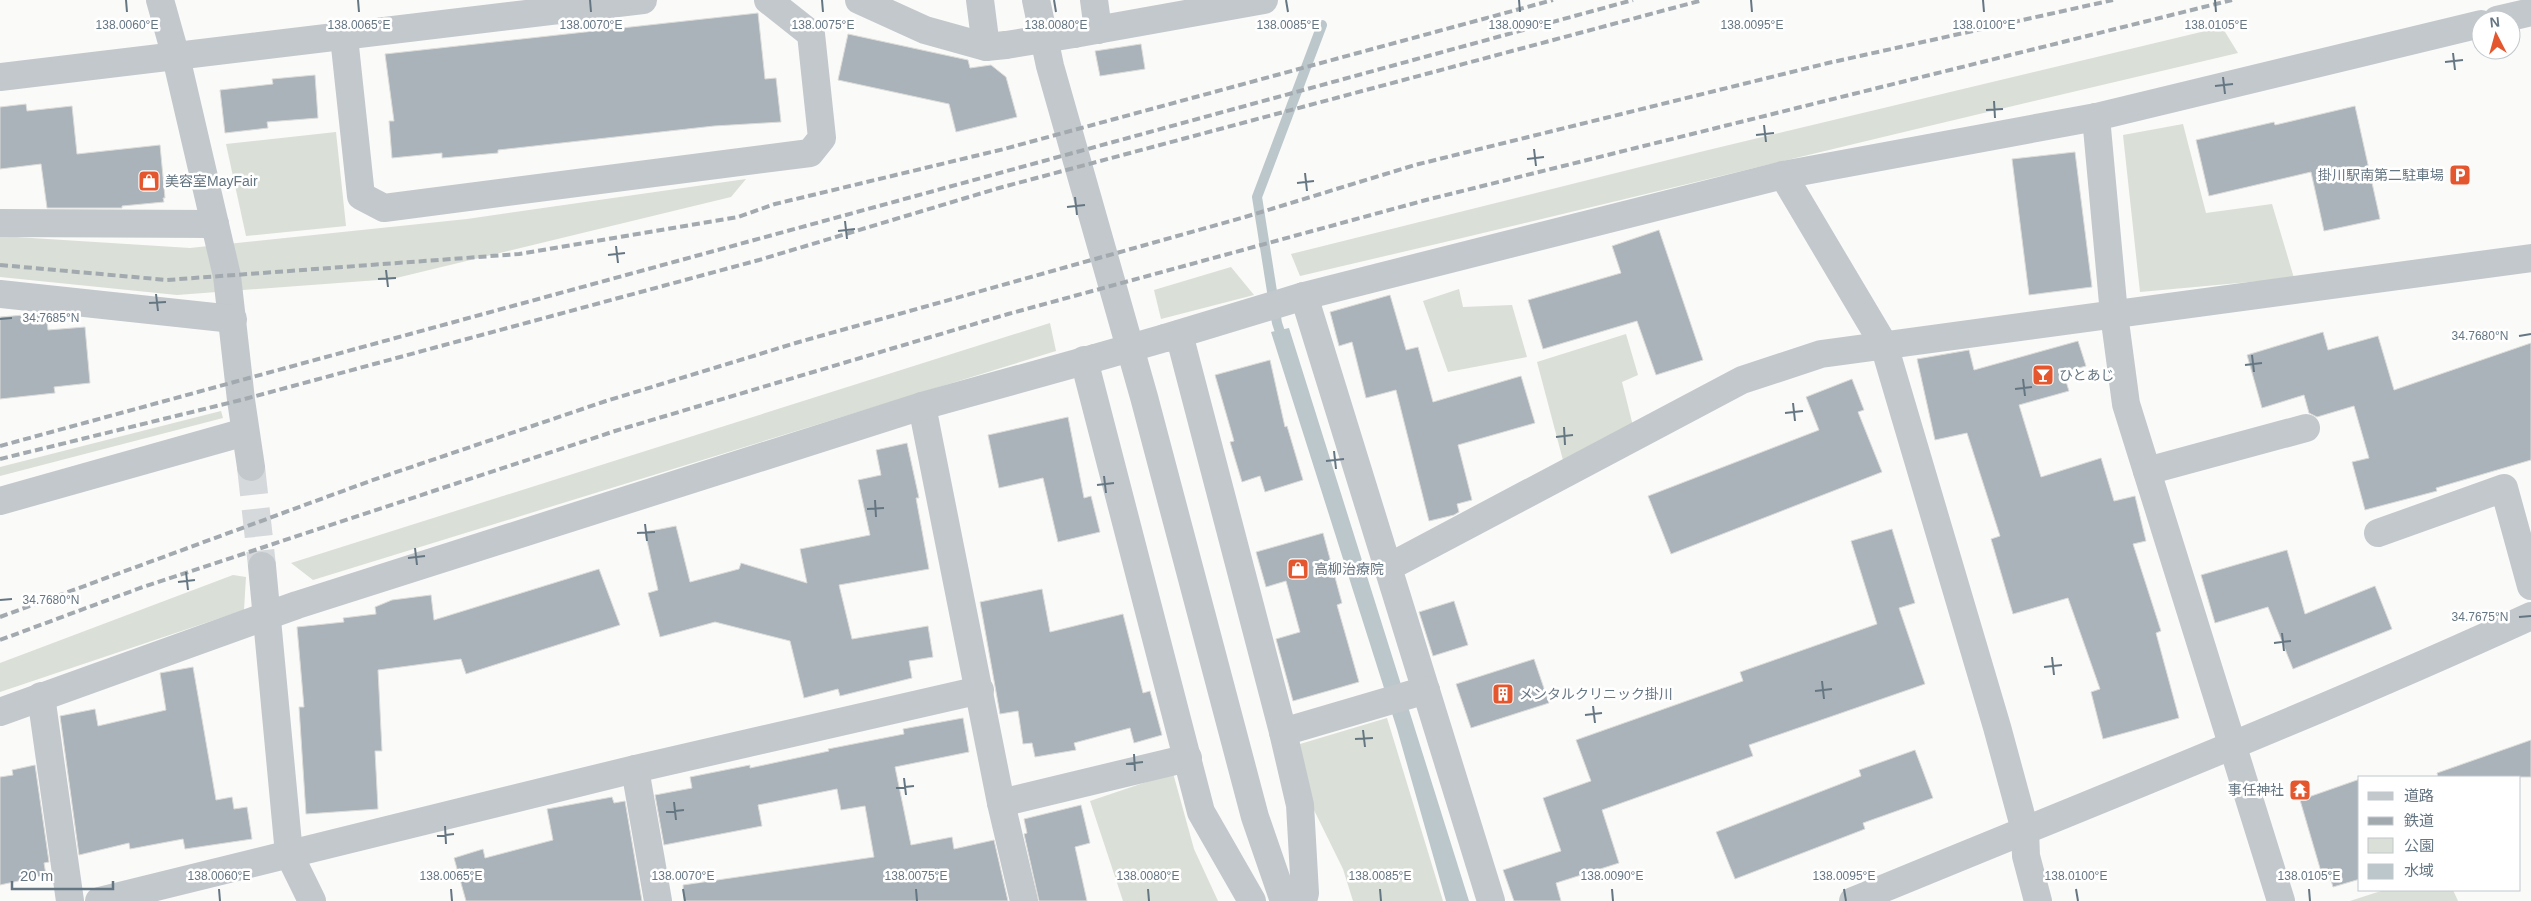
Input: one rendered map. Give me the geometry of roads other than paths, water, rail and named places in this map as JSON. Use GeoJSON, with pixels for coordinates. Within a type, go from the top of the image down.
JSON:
{"type":"FeatureCollection","features":[{"type":"Feature","properties":{"kind":"street"},"geometry":{"type":"LineString","coordinates":[[160,0],[176,57],[227,276],[245,432],[251,467]]}},
{"type":"Feature","properties":{"kind":"street"},"geometry":{"type":"LineString","coordinates":[[0,77],[643,0]]}},
{"type":"Feature","properties":{"kind":"street"},"geometry":{"type":"LineString","coordinates":[[344,37],[361,196],[384,208],[810,153],[822,138],[811,34],[768,0]]}},
{"type":"Feature","properties":{"kind":"street"},"geometry":{"type":"LineString","coordinates":[[859,0],[925,30],[996,46],[1264,0]]}},
{"type":"Feature","properties":{"kind":"street"},"geometry":{"type":"LineString","coordinates":[[980,0],[996,46]]}},
{"type":"Feature","properties":{"kind":"street"},"geometry":{"type":"LineString","coordinates":[[1036,0],[1050,66],[1144,397],[1255,817],[1284,901]]}},
{"type":"Feature","properties":{"kind":"street"},"geometry":{"type":"LineString","coordinates":[[1086,32],[1094,0]]}},
{"type":"Feature","properties":{"kind":"street"},"geometry":{"type":"LineString","coordinates":[[0,712],[267,615],[922,406],[1172,336],[1285,302],[1783,174],[2096,117],[2471,26]]}},
{"type":"Feature","properties":{"kind":"street"},"geometry":{"type":"LineString","coordinates":[[2096,117],[2114,314],[2126,404],[2280,901]]}},
{"type":"Feature","properties":{"kind":"street"},"geometry":{"type":"LineString","coordinates":[[1783,174],[1884,344],[1997,726],[2025,830],[2026,856],[2038,901]]}},
{"type":"Feature","properties":{"kind":"street"},"geometry":{"type":"LineString","coordinates":[[0,223],[215,224]]}},
{"type":"Feature","properties":{"kind":"street"},"geometry":{"type":"LineString","coordinates":[[1389,567],[1742,380],[1820,354],[2531,258]]}},
{"type":"Feature","properties":{"kind":"street"},"geometry":{"type":"LineString","coordinates":[[0,294],[233,319]]}},
{"type":"Feature","properties":{"kind":"street"},"geometry":{"type":"LineString","coordinates":[[1285,302],[1389,567],[1419,692],[1491,901]]}},
{"type":"Feature","properties":{"kind":"street"},"geometry":{"type":"LineString","coordinates":[[1172,336],[1283,732],[1300,805],[1305,893],[1303,901]]}},
{"type":"Feature","properties":{"kind":"street"},"geometry":{"type":"LineString","coordinates":[[1090,359],[1201,812],[1252,901]]}},
{"type":"Feature","properties":{"kind":"street"},"geometry":{"type":"LineString","coordinates":[[922,406],[1001,803],[1024,901]]}},
{"type":"Feature","properties":{"kind":"street"},"geometry":{"type":"LineString","coordinates":[[2147,471],[2306,428]]}},
{"type":"Feature","properties":{"kind":"street"},"geometry":{"type":"LineString","coordinates":[[0,502],[245,432]]}},
{"type":"Feature","properties":{"kind":"street"},"geometry":{"type":"LineString","coordinates":[[2378,533],[2504,488],[2531,586]]}},
{"type":"Feature","properties":{"kind":"street"},"geometry":{"type":"LineString","coordinates":[[262,566],[289,854],[312,901]]}},
{"type":"Feature","properties":{"kind":"street"},"geometry":{"type":"LineString","coordinates":[[1853,901],[2232,747],[2424,665],[2531,616]]}},
{"type":"Feature","properties":{"kind":"street"},"geometry":{"type":"LineString","coordinates":[[99,901],[157,894],[289,854],[636,769],[980,690]]}},
{"type":"Feature","properties":{"kind":"street"},"geometry":{"type":"LineString","coordinates":[[1283,732],[1419,692]]}},
{"type":"Feature","properties":{"kind":"street"},"geometry":{"type":"LineString","coordinates":[[41,696],[70,901]]}},
{"type":"Feature","properties":{"kind":"street"},"geometry":{"type":"LineString","coordinates":[[1001,803],[1188,758]]}},
{"type":"Feature","properties":{"kind":"street"},"geometry":{"type":"LineString","coordinates":[[636,769],[658,901]]}},
{"type":"Feature","properties":{"kind":"water"},"geometry":{"type":"Polygon","coordinates":[[[1289,328],[1469,901],[1446,901],[1397,729],[1271,332],[1289,328]]]}},
{"type":"Feature","properties":{"kind":"waterway"},"geometry":{"type":"LineString","coordinates":[[1283,341],[1277,323],[1257,197],[1322,25]]}},
{"type":"Feature","properties":{"kind":"tunnel"},"geometry":{"type":"LineString","coordinates":[[251,467],[262,566]]}},
{"type":"Feature","properties":{"kind":"railway"},"geometry":{"type":"LineString","coordinates":[[0,265],[167,280],[519,254],[738,217],[775,204],[1004,149],[1553,0]]}},
{"type":"Feature","properties":{"kind":"railway"},"geometry":{"type":"LineString","coordinates":[[0,446],[1633,0]]}},
{"type":"Feature","properties":{"kind":"railway"},"geometry":{"type":"LineString","coordinates":[[0,459],[241,400],[759,260],[999,188],[1703,0]]}},
{"type":"Feature","properties":{"kind":"railway"},"geometry":{"type":"LineString","coordinates":[[0,617],[370,481],[606,401],[799,342],[1245,217],[1415,165],[1828,63],[2113,0]]}},
{"type":"Feature","properties":{"kind":"railway"},"geometry":{"type":"LineString","coordinates":[[0,640],[140,588],[615,431],[1008,314],[1426,200],[2232,0]]}},
{"type":"Feature","properties":{"kind":"place","name":"掛川駅南第二駐車場"},"geometry":{"type":"Point","coordinates":[2460,175]}},
{"type":"Feature","properties":{"kind":"place","name":"美容室MayFair"},"geometry":{"type":"Point","coordinates":[149,181]}},
{"type":"Feature","properties":{"kind":"place","name":"ひとあじ"},"geometry":{"type":"Point","coordinates":[2043,375]}},
{"type":"Feature","properties":{"kind":"place","name":"高柳治療院"},"geometry":{"type":"Point","coordinates":[1298,569]}},
{"type":"Feature","properties":{"kind":"place","name":"メンタルクリニック掛川"},"geometry":{"type":"Point","coordinates":[1503,694]}},
{"type":"Feature","properties":{"kind":"place","name":"事任神社"},"geometry":{"type":"Point","coordinates":[2300,790]}}]}
